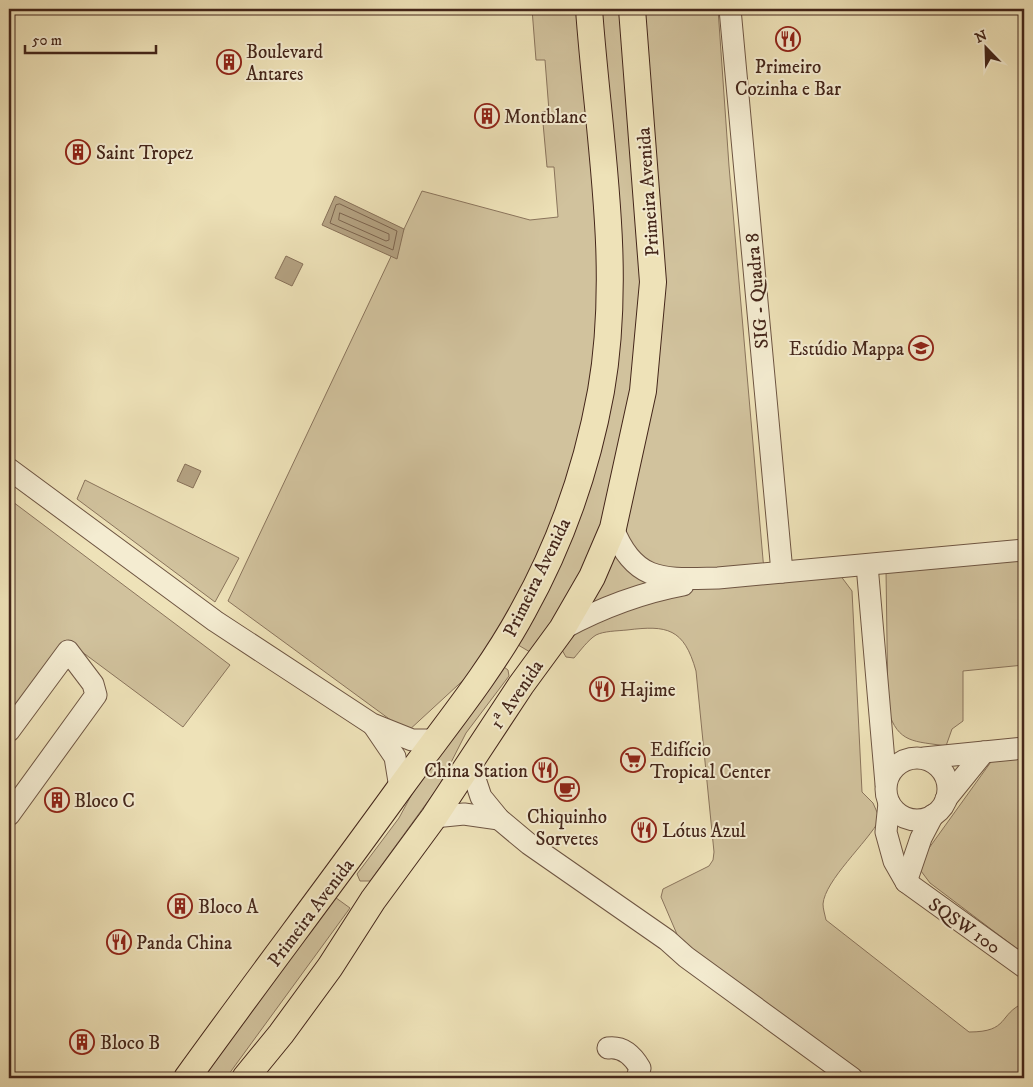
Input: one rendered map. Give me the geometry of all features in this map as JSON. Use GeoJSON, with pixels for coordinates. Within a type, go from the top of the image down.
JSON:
{"type":"FeatureCollection","features":[{"type":"Feature","properties":{"kind":"main road","name":"Primeira Avenida"},"geometry":{"type":"LineString","coordinates":[[187,1078],[492,662],[523,611],[559,538],[583,469],[601,391],[607,333],[610,278],[589,9]]}},
{"type":"Feature","properties":{"kind":"main road","name":"Primeira Avenida"},"geometry":{"type":"LineString","coordinates":[[562,629],[592,577],[613,528],[643,391],[653,282],[632,9]]}},
{"type":"Feature","properties":{"kind":"main road","name":"1ª Avenida"},"geometry":{"type":"LineString","coordinates":[[473,761],[521,685],[562,629]]}},
{"type":"Feature","properties":{"kind":"main road"},"geometry":{"type":"LineString","coordinates":[[492,662],[500,660],[513,665],[521,685]]}},
{"type":"Feature","properties":{"kind":"main road"},"geometry":{"type":"LineString","coordinates":[[245,1078],[330,967],[372,900],[473,761]]}},
{"type":"Feature","properties":{"kind":"main road"},"geometry":{"type":"LineString","coordinates":[[342,869],[343,882],[349,890],[372,900]]}},
{"type":"Feature","properties":{"kind":"street","name":"SIG - Quadra 8"},"geometry":{"type":"LineString","coordinates":[[730,9],[782,572]]}},
{"type":"Feature","properties":{"kind":"street"},"geometry":{"type":"LineString","coordinates":[[9,469],[215,621],[372,724],[412,740],[436,740]]}},
{"type":"Feature","properties":{"kind":"street"},"geometry":{"type":"LineString","coordinates":[[613,528],[620,546],[630,561],[642,569],[659,576],[680,578],[718,578],[1024,550]]}},
{"type":"Feature","properties":{"kind":"street","name":"SQSW 100"},"geometry":{"type":"LineString","coordinates":[[867,565],[887,794],[886,832],[894,861],[906,882],[1024,967]]}},
{"type":"Feature","properties":{"kind":"street"},"geometry":{"type":"LineString","coordinates":[[562,629],[594,612],[647,593],[718,578]]}},
{"type":"Feature","properties":{"kind":"street"},"geometry":{"type":"LineString","coordinates":[[9,731],[68,651],[93,684],[96,695],[9,815]]}},
{"type":"Feature","properties":{"kind":"street"},"geometry":{"type":"LineString","coordinates":[[372,724],[395,757],[400,788]]}},
{"type":"Feature","properties":{"kind":"street"},"geometry":{"type":"LineString","coordinates":[[881,727],[918,758],[934,762],[944,774],[948,789],[940,807],[924,819],[904,817],[887,794],[894,766],[918,758],[1024,748]]}},
{"type":"Feature","properties":{"kind":"street"},"geometry":{"type":"LineString","coordinates":[[906,882],[921,838],[940,807],[984,752]]}},
{"type":"Feature","properties":{"kind":"street"},"geometry":{"type":"LineString","coordinates":[[473,761],[474,776],[481,797],[499,820],[529,844],[667,940],[686,957],[852,1078]]}},
{"type":"Feature","properties":{"kind":"street"},"geometry":{"type":"LineString","coordinates":[[434,817],[464,814],[499,820]]}},
{"type":"Feature","properties":{"kind":"street"},"geometry":{"type":"LineString","coordinates":[[608,1048],[616,1047],[627,1052],[635,1060],[640,1068],[637,1078]]}},
{"type":"Feature","properties":{"kind":"shaded area"},"geometry":{"type":"Polygon","coordinates":[[[532,9],[718,9],[729,166],[764,571],[661,585],[530,652],[508,639],[407,732],[228,601],[422,191],[530,220],[558,217],[554,167],[547,167],[542,112],[549,111],[545,60],[536,60],[532,9]]]}},
{"type":"Feature","properties":{"kind":"shaded area"},"geometry":{"type":"Polygon","coordinates":[[[85,480],[239,558],[215,602],[77,499],[85,480]]]}},
{"type":"Feature","properties":{"kind":"shaded area"},"geometry":{"type":"Polygon","coordinates":[[[9,499],[230,665],[183,727],[66,640],[9,716],[9,499]]]}},
{"type":"Feature","properties":{"kind":"shaded area"},"geometry":{"type":"Polygon","coordinates":[[[1024,559],[1024,665],[963,671],[963,721],[952,729],[946,746],[909,739],[897,729],[888,710],[886,570],[1024,559]]]}},
{"type":"Feature","properties":{"kind":"shaded area"},"geometry":{"type":"Polygon","coordinates":[[[840,575],[852,591],[862,792],[873,803],[880,819],[838,873],[825,894],[823,904],[826,920],[969,1032],[982,1031],[998,1026],[1010,1012],[1024,1003],[1024,1078],[868,1078],[679,939],[661,897],[663,889],[709,866],[713,860],[714,852],[696,671],[691,657],[686,646],[672,632],[653,628],[611,631],[596,635],[574,658],[566,657],[562,650],[570,634],[606,610],[689,587],[840,575]]]}},
{"type":"Feature","properties":{"kind":"shaded area"},"geometry":{"type":"Polygon","coordinates":[[[504,667],[508,670],[509,676],[466,733],[439,786],[370,881],[360,881],[357,874],[399,818],[413,792],[504,667]]]}},
{"type":"Feature","properties":{"kind":"shaded area"},"geometry":{"type":"Polygon","coordinates":[[[1024,752],[1024,954],[930,883],[921,871],[924,855],[993,759],[1024,752]]]}},
{"type":"Feature","properties":{"kind":"shaded area"},"geometry":{"type":"Polygon","coordinates":[[[332,895],[350,908],[226,1078],[197,1078],[332,895]]]}},
{"type":"Feature","properties":{"kind":"water"},"geometry":{"type":"Polygon","coordinates":[[[335,196],[404,229],[397,259],[322,225],[335,196]]]}},
{"type":"Feature","properties":{"kind":"water"},"geometry":{"type":"Polygon","coordinates":[[[286,256],[303,264],[292,286],[275,278],[286,256]]]}},
{"type":"Feature","properties":{"kind":"water"},"geometry":{"type":"Polygon","coordinates":[[[185,464],[201,471],[193,488],[177,481],[185,464]]]}},
{"type":"Feature","properties":{"kind":"place","name":"Primeiro Cozinha e Bar"},"geometry":{"type":"Point","coordinates":[788,39]}},
{"type":"Feature","properties":{"kind":"place","name":"Boulevard Antares"},"geometry":{"type":"Point","coordinates":[229,62]}},
{"type":"Feature","properties":{"kind":"place","name":"Montblanc"},"geometry":{"type":"Point","coordinates":[487,116]}},
{"type":"Feature","properties":{"kind":"place","name":"Saint Tropez"},"geometry":{"type":"Point","coordinates":[78,152]}},
{"type":"Feature","properties":{"kind":"place","name":"Estúdio Mappa"},"geometry":{"type":"Point","coordinates":[921,348]}},
{"type":"Feature","properties":{"kind":"place","name":"Hajime"},"geometry":{"type":"Point","coordinates":[602,689]}},
{"type":"Feature","properties":{"kind":"place","name":"Edifício Tropical Center"},"geometry":{"type":"Point","coordinates":[633,760]}},
{"type":"Feature","properties":{"kind":"place","name":"China Station"},"geometry":{"type":"Point","coordinates":[545,770]}},
{"type":"Feature","properties":{"kind":"place","name":"Chiquinho Sorvetes"},"geometry":{"type":"Point","coordinates":[567,789]}},
{"type":"Feature","properties":{"kind":"place","name":"Bloco C"},"geometry":{"type":"Point","coordinates":[57,800]}},
{"type":"Feature","properties":{"kind":"place","name":"Lótus Azul"},"geometry":{"type":"Point","coordinates":[644,830]}},
{"type":"Feature","properties":{"kind":"place","name":"Bloco A"},"geometry":{"type":"Point","coordinates":[180,906]}},
{"type":"Feature","properties":{"kind":"place","name":"Panda China"},"geometry":{"type":"Point","coordinates":[119,942]}},
{"type":"Feature","properties":{"kind":"place","name":"Bloco B"},"geometry":{"type":"Point","coordinates":[82,1042]}}]}
